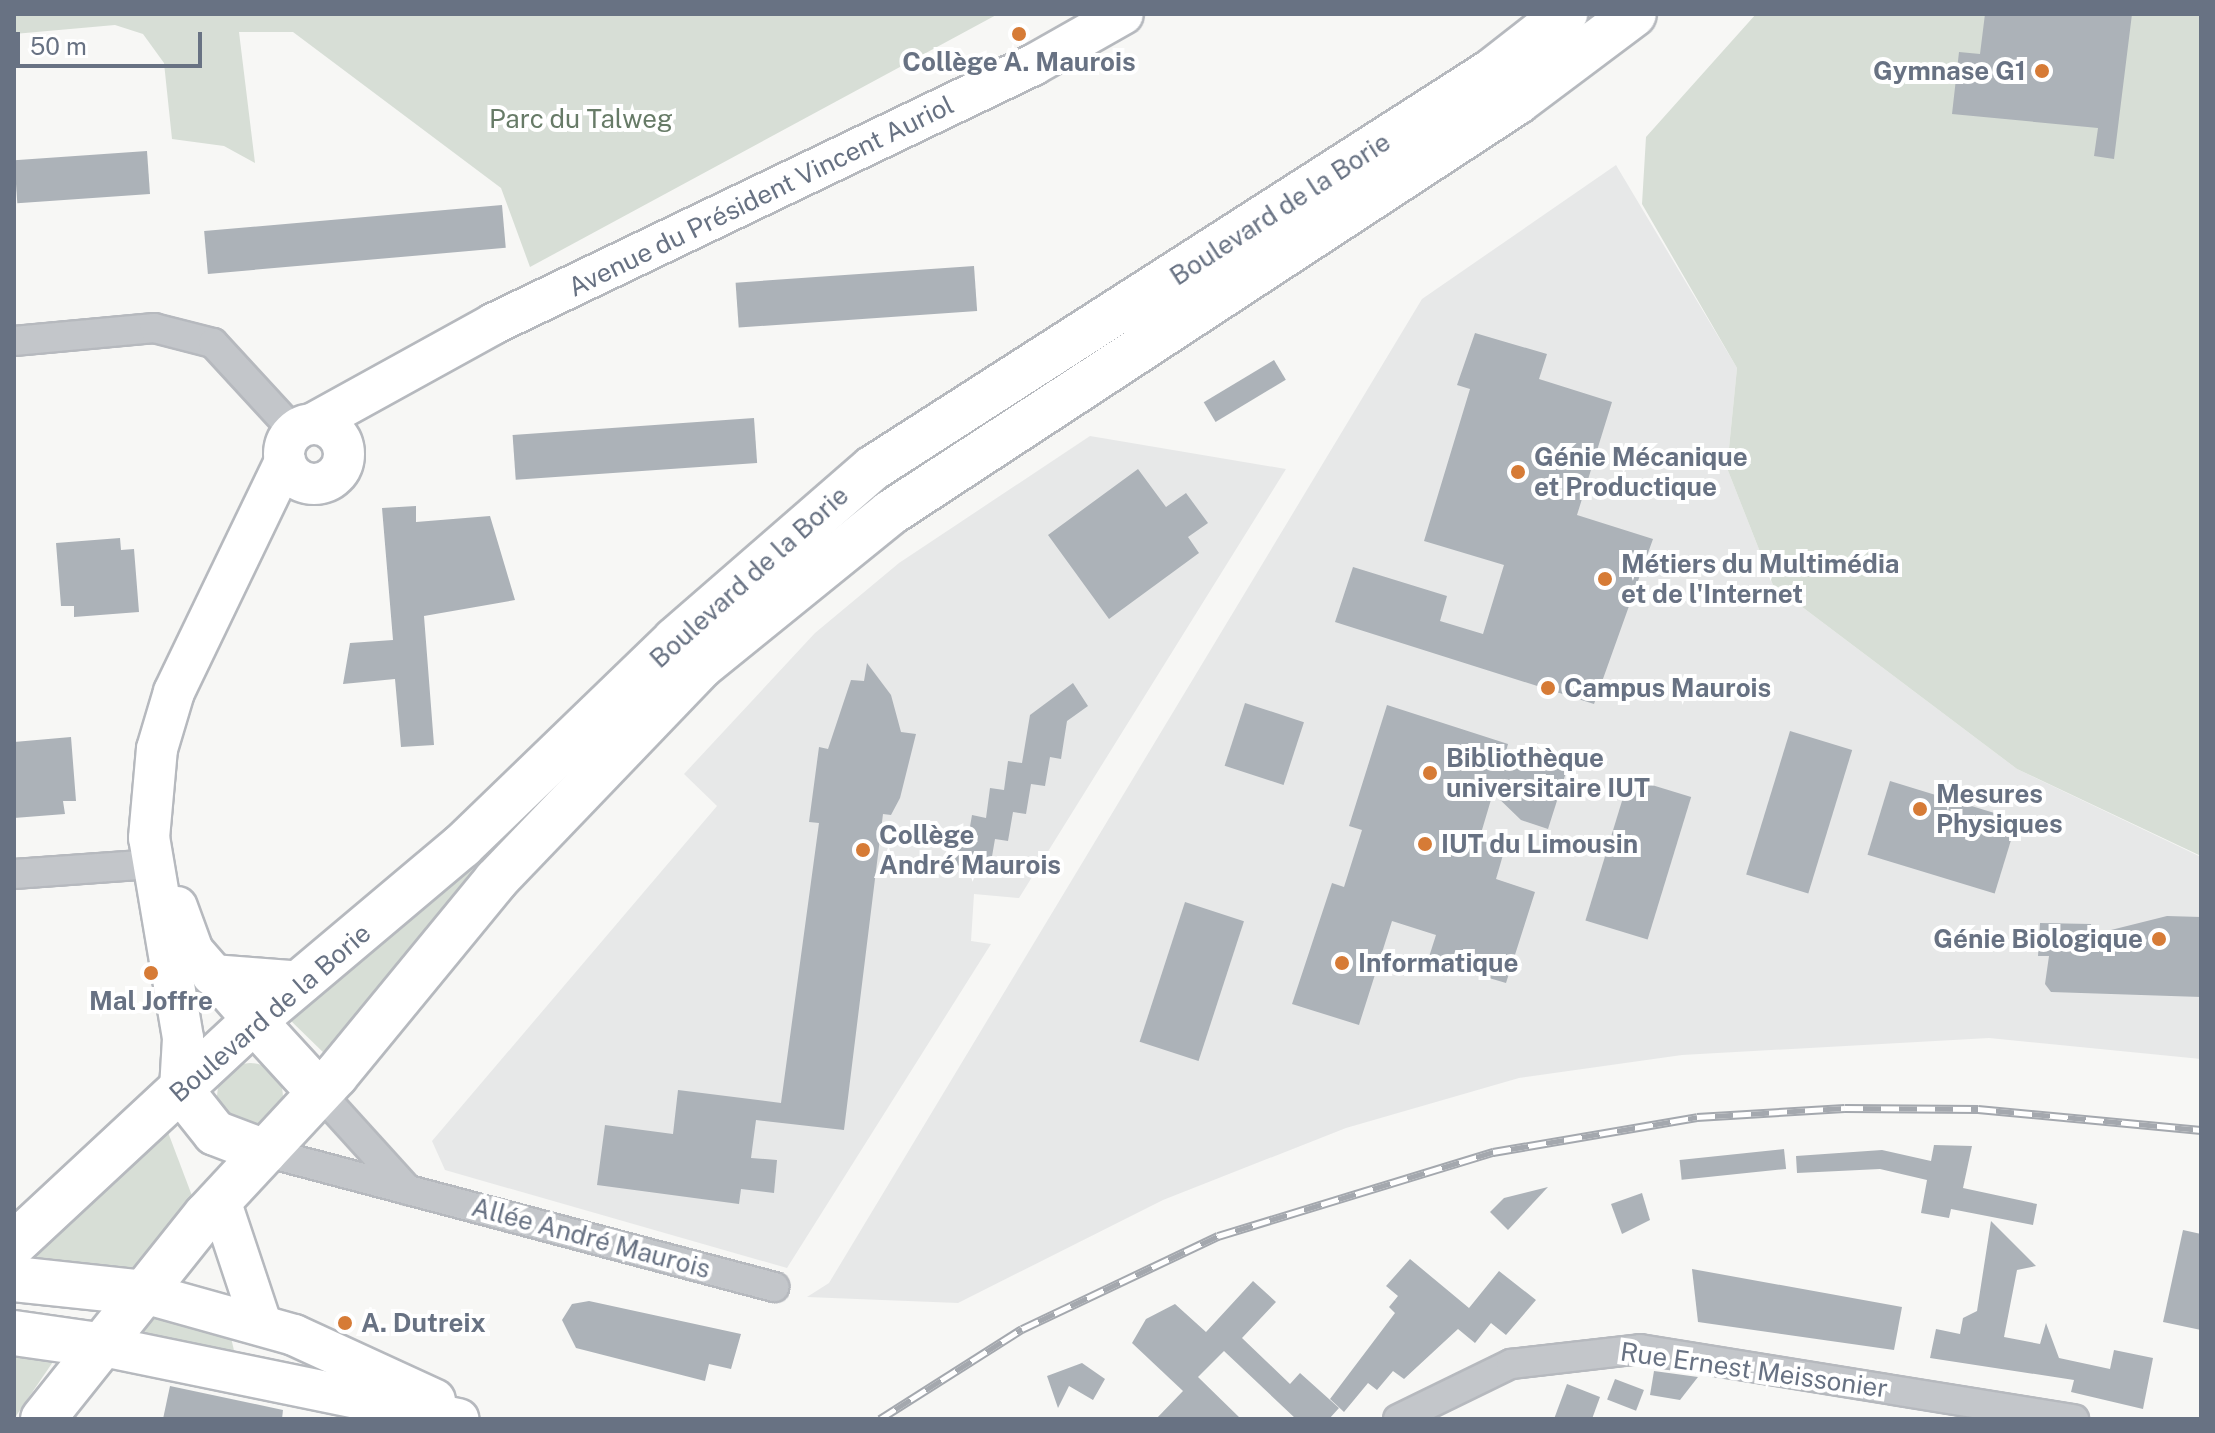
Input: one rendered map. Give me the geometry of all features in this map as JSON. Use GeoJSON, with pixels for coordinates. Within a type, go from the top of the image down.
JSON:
{"type":"FeatureCollection","features":[{"type":"Feature","properties":{"kind":"main road","name":"Boulevard de la Borie"},"geometry":{"type":"LineString","coordinates":[[14,1244],[254,1021],[462,846],[675,640],[873,468],[1440,104],[1565,14]]}},
{"type":"Feature","properties":{"kind":"main road","name":"Boulevard de la Borie"},"geometry":{"type":"LineString","coordinates":[[43,1419],[98,1345],[220,1200],[319,1092],[496,880],[700,667],[792,585],[890,513],[1517,102],[1634,14]]}},
{"type":"Feature","properties":{"kind":"main road"},"geometry":{"type":"LineString","coordinates":[[254,1021],[319,1092]]}},
{"type":"Feature","properties":{"kind":"main road","name":"Allée André Maurois"},"geometry":{"type":"LineString","coordinates":[[180,1089],[215,1133],[265,1152]]}},
{"type":"Feature","properties":{"kind":"main road"},"geometry":{"type":"LineString","coordinates":[[14,1279],[144,1293]]}},
{"type":"Feature","properties":{"kind":"main road"},"geometry":{"type":"LineString","coordinates":[[14,1333],[98,1345]]}},
{"type":"Feature","properties":{"kind":"street","name":"Avenue du Président Vincent Auriol"},"geometry":{"type":"LineString","coordinates":[[162,874],[191,664],[236,561],[301,450],[401,379],[493,324],[1033,65],[1123,14]]}},
{"type":"Feature","properties":{"kind":"street"},"geometry":{"type":"LineString","coordinates":[[14,341],[154,328],[213,343],[301,450]]}},
{"type":"Feature","properties":{"kind":"street","name":"Avenue du Président Vincent Auriol"},"geometry":{"type":"LineString","coordinates":[[301,450],[333,478],[345,451],[401,379]]}},
{"type":"Feature","properties":{"kind":"street"},"geometry":{"type":"LineString","coordinates":[[14,874],[162,874]]}},
{"type":"Feature","properties":{"kind":"street"},"geometry":{"type":"LineString","coordinates":[[162,874],[189,941],[212,975],[254,1021]]}},
{"type":"Feature","properties":{"kind":"street"},"geometry":{"type":"LineString","coordinates":[[162,874],[183,1038],[180,1089]]}},
{"type":"Feature","properties":{"kind":"street"},"geometry":{"type":"LineString","coordinates":[[212,975],[303,982]]}},
{"type":"Feature","properties":{"kind":"street"},"geometry":{"type":"LineString","coordinates":[[319,1092],[408,1190]]}},
{"type":"Feature","properties":{"kind":"street","name":"Allée André Maurois"},"geometry":{"type":"LineString","coordinates":[[265,1152],[774,1287]]}},
{"type":"Feature","properties":{"kind":"street"},"geometry":{"type":"LineString","coordinates":[[220,1200],[261,1323]]}},
{"type":"Feature","properties":{"kind":"street"},"geometry":{"type":"LineString","coordinates":[[144,1293],[261,1323],[471,1419]]}},
{"type":"Feature","properties":{"kind":"street"},"geometry":{"type":"LineString","coordinates":[[98,1345],[458,1419]]}},
{"type":"Feature","properties":{"kind":"street","name":"Rue Ernest Meissonier"},"geometry":{"type":"LineString","coordinates":[[1398,1419],[1511,1364],[1640,1349],[2074,1419]]}},
{"type":"Feature","properties":{"kind":"shaded area","name":"Campus Maurois"},"geometry":{"type":"Polygon","coordinates":[[[1616,165],[1737,368],[1727,468],[1773,585],[2017,769],[2201,857],[2201,1059],[1989,1038],[1682,1055],[1519,1078],[1346,1128],[1163,1200],[958,1303],[807,1297],[829,1283],[1422,299],[1616,165]]]}},
{"type":"Feature","properties":{"kind":"shaded area","name":"Collège André Maurois"},"geometry":{"type":"Polygon","coordinates":[[[1090,436],[1286,469],[1019,898],[974,894],[971,941],[991,944],[787,1268],[445,1170],[432,1141],[717,806],[684,774],[815,633],[899,563],[1090,436]]]}},
{"type":"Feature","properties":{"kind":"green space","name":"Parc du Talweg"},"geometry":{"type":"Polygon","coordinates":[[[14,14],[998,14],[530,267],[501,188],[293,32],[239,32],[255,163],[224,146],[172,139],[164,63],[143,34],[115,25],[14,34],[14,14]]]}},
{"type":"Feature","properties":{"kind":"green space"},"geometry":{"type":"Polygon","coordinates":[[[1756,14],[2201,14],[2201,856],[2017,769],[1773,585],[1727,468],[1737,368],[1642,204],[1646,137],[1756,14]]]}},
{"type":"Feature","properties":{"kind":"green space"},"geometry":{"type":"Polygon","coordinates":[[[507,835],[512,840],[329,1058],[288,1018],[507,835]]]}},
{"type":"Feature","properties":{"kind":"green space"},"geometry":{"type":"Polygon","coordinates":[[[250,1063],[263,1066],[273,1073],[280,1083],[283,1096],[280,1109],[273,1119],[263,1126],[250,1129],[237,1126],[227,1119],[220,1109],[217,1096],[220,1083],[227,1073],[237,1066],[250,1063]]]}},
{"type":"Feature","properties":{"kind":"green space"},"geometry":{"type":"Polygon","coordinates":[[[166,1127],[197,1209],[130,1280],[28,1259],[166,1127]]]}},
{"type":"Feature","properties":{"kind":"green space"},"geometry":{"type":"Polygon","coordinates":[[[156,1307],[228,1325],[236,1359],[138,1335],[156,1307]]]}},
{"type":"Feature","properties":{"kind":"green space"},"geometry":{"type":"Polygon","coordinates":[[[14,1346],[59,1353],[14,1419],[14,1346]]]}},
{"type":"Feature","properties":{"kind":"building","name":"Gymnase G1"},"geometry":{"type":"Polygon","coordinates":[[[1985,14],[2132,14],[2114,159],[2094,156],[2098,128],[1952,114],[1959,52],[1980,54],[1985,14]]]}},
{"type":"Feature","properties":{"kind":"building"},"geometry":{"type":"Polygon","coordinates":[[[147,151],[150,194],[17,203],[14,160],[147,151]]]}},
{"type":"Feature","properties":{"kind":"building"},"geometry":{"type":"Polygon","coordinates":[[[502,205],[506,248],[208,274],[204,231],[502,205]]]}},
{"type":"Feature","properties":{"kind":"building"},"geometry":{"type":"Polygon","coordinates":[[[974,266],[977,311],[739,328],[736,283],[974,266]]]}},
{"type":"Feature","properties":{"kind":"building","name":"Génie Mécanique et Productique"},"geometry":{"type":"Polygon","coordinates":[[[1475,333],[1547,354],[1539,379],[1612,402],[1577,515],[1653,539],[1594,704],[1335,622],[1353,567],[1447,596],[1440,621],[1483,634],[1504,565],[1424,541],[1470,389],[1457,385],[1475,333]]]}},
{"type":"Feature","properties":{"kind":"building"},"geometry":{"type":"Polygon","coordinates":[[[1274,360],[1286,380],[1216,422],[1204,402],[1274,360]]]}},
{"type":"Feature","properties":{"kind":"building"},"geometry":{"type":"Polygon","coordinates":[[[754,418],[757,463],[516,480],[513,435],[754,418]]]}},
{"type":"Feature","properties":{"kind":"building"},"geometry":{"type":"Polygon","coordinates":[[[1138,469],[1166,507],[1186,493],[1208,523],[1188,537],[1199,553],[1109,619],[1048,535],[1138,469]]]}},
{"type":"Feature","properties":{"kind":"building"},"geometry":{"type":"Polygon","coordinates":[[[416,506],[416,522],[490,516],[515,600],[424,616],[434,745],[401,747],[395,679],[343,684],[350,643],[393,640],[382,508],[416,506]]]}},
{"type":"Feature","properties":{"kind":"building"},"geometry":{"type":"Polygon","coordinates":[[[120,538],[121,550],[134,549],[139,612],[74,617],[74,606],[61,606],[56,543],[120,538]]]}},
{"type":"Feature","properties":{"kind":"building"},"geometry":{"type":"Polygon","coordinates":[[[867,663],[891,695],[901,732],[916,734],[900,798],[891,815],[883,814],[844,1130],[756,1120],[751,1158],[777,1160],[774,1193],[741,1189],[739,1204],[597,1185],[605,1125],[673,1134],[678,1090],[781,1103],[819,823],[809,822],[819,747],[828,749],[851,680],[864,681],[867,663]]]}},
{"type":"Feature","properties":{"kind":"building"},"geometry":{"type":"Polygon","coordinates":[[[1073,683],[1088,706],[1067,721],[1061,759],[1050,757],[1045,786],[1031,784],[1026,814],[1013,812],[1008,841],[995,839],[990,868],[950,866],[954,842],[967,844],[972,815],[986,818],[990,788],[1004,790],[1008,761],[1022,763],[1030,715],[1073,683]]]}},
{"type":"Feature","properties":{"kind":"building"},"geometry":{"type":"Polygon","coordinates":[[[1245,703],[1304,722],[1284,785],[1225,766],[1245,703]]]}},
{"type":"Feature","properties":{"kind":"building","name":"IUT du Limousin"},"geometry":{"type":"Polygon","coordinates":[[[1387,705],[1508,744],[1503,762],[1542,753],[1569,763],[1548,829],[1521,820],[1493,793],[1479,840],[1505,848],[1496,879],[1535,892],[1506,983],[1428,960],[1436,935],[1392,921],[1359,1025],[1292,1004],[1332,883],[1344,887],[1362,830],[1349,826],[1387,705]]]}},
{"type":"Feature","properties":{"kind":"building"},"geometry":{"type":"Polygon","coordinates":[[[1790,731],[1852,750],[1808,893],[1746,874],[1790,731]]]}},
{"type":"Feature","properties":{"kind":"building"},"geometry":{"type":"Polygon","coordinates":[[[71,737],[76,801],[63,801],[65,814],[14,818],[14,742],[71,737]]]}},
{"type":"Feature","properties":{"kind":"building"},"geometry":{"type":"Polygon","coordinates":[[[1629,778],[1691,797],[1648,939],[1585,920],[1629,778]]]}},
{"type":"Feature","properties":{"kind":"building"},"geometry":{"type":"Polygon","coordinates":[[[1890,781],[2017,820],[1995,894],[1867,855],[1890,781]]]}},
{"type":"Feature","properties":{"kind":"building"},"geometry":{"type":"Polygon","coordinates":[[[1185,902],[1244,921],[1199,1061],[1140,1042],[1185,902]]]}},
{"type":"Feature","properties":{"kind":"building","name":"Génie Biologique"},"geometry":{"type":"Polygon","coordinates":[[[2167,916],[2201,917],[2201,997],[2051,992],[2045,984],[2049,956],[2038,956],[2040,923],[2091,924],[2091,935],[2167,916]]]}},
{"type":"Feature","properties":{"kind":"building"},"geometry":{"type":"Polygon","coordinates":[[[1934,1145],[1972,1146],[1963,1188],[2037,1204],[2033,1225],[1951,1209],[1949,1218],[1921,1213],[1927,1180],[1880,1169],[1797,1173],[1796,1156],[1882,1150],[1931,1161],[1934,1145]]]}},
{"type":"Feature","properties":{"kind":"building"},"geometry":{"type":"Polygon","coordinates":[[[1784,1149],[1786,1169],[1682,1180],[1680,1160],[1784,1149]]]}},
{"type":"Feature","properties":{"kind":"building"},"geometry":{"type":"Polygon","coordinates":[[[1548,1187],[1508,1230],[1490,1212],[1504,1198],[1548,1187]]]}},
{"type":"Feature","properties":{"kind":"building"},"geometry":{"type":"Polygon","coordinates":[[[1642,1193],[1650,1220],[1622,1234],[1611,1204],[1642,1193]]]}},
{"type":"Feature","properties":{"kind":"building"},"geometry":{"type":"Polygon","coordinates":[[[1991,1221],[2036,1266],[2017,1270],[2004,1337],[2040,1344],[2046,1323],[2059,1358],[2110,1369],[2114,1350],[2153,1358],[2143,1409],[2071,1392],[2074,1380],[1930,1358],[1936,1329],[1960,1334],[1963,1318],[1977,1311],[1991,1221]]]}},
{"type":"Feature","properties":{"kind":"building"},"geometry":{"type":"Polygon","coordinates":[[[2183,1230],[2201,1234],[2201,1330],[2163,1322],[2183,1230]]]}},
{"type":"Feature","properties":{"kind":"building"},"geometry":{"type":"Polygon","coordinates":[[[1410,1259],[1469,1308],[1499,1271],[1536,1300],[1506,1335],[1491,1323],[1475,1343],[1458,1329],[1404,1379],[1393,1371],[1377,1390],[1368,1383],[1344,1412],[1330,1399],[1395,1313],[1389,1307],[1398,1296],[1386,1286],[1410,1259]]]}},
{"type":"Feature","properties":{"kind":"building"},"geometry":{"type":"Polygon","coordinates":[[[1692,1269],[1902,1307],[1894,1350],[1698,1322],[1692,1269]]]}},
{"type":"Feature","properties":{"kind":"building"},"geometry":{"type":"Polygon","coordinates":[[[1253,1281],[1276,1302],[1242,1338],[1290,1384],[1300,1373],[1339,1408],[1329,1419],[1296,1419],[1224,1351],[1198,1377],[1241,1419],[1156,1419],[1183,1391],[1132,1343],[1146,1319],[1175,1304],[1206,1332],[1253,1281]]]}},
{"type":"Feature","properties":{"kind":"building"},"geometry":{"type":"Polygon","coordinates":[[[589,1301],[741,1334],[731,1369],[709,1364],[705,1381],[576,1348],[562,1320],[572,1304],[589,1301]]]}},
{"type":"Feature","properties":{"kind":"building"},"geometry":{"type":"Polygon","coordinates":[[[1082,1363],[1105,1379],[1093,1400],[1069,1386],[1058,1408],[1047,1376],[1082,1363]]]}},
{"type":"Feature","properties":{"kind":"building"},"geometry":{"type":"Polygon","coordinates":[[[1654,1371],[1698,1377],[1680,1400],[1650,1395],[1654,1371]]]}},
{"type":"Feature","properties":{"kind":"building"},"geometry":{"type":"Polygon","coordinates":[[[1615,1379],[1644,1390],[1636,1411],[1607,1400],[1615,1379]]]}},
{"type":"Feature","properties":{"kind":"building"},"geometry":{"type":"Polygon","coordinates":[[[1567,1384],[1600,1397],[1592,1419],[1554,1419],[1567,1384]]]}},
{"type":"Feature","properties":{"kind":"building"},"geometry":{"type":"Polygon","coordinates":[[[170,1386],[283,1410],[282,1419],[163,1419],[170,1386]]]}},
{"type":"Feature","properties":{"kind":"railway"},"geometry":{"type":"LineString","coordinates":[[880,1419],[1022,1329],[1218,1236],[1493,1152],[1697,1117],[1845,1108],[1978,1109],[2201,1130]]}},
{"type":"Feature","properties":{"kind":"place","name":"Collège A. Maurois"},"geometry":{"type":"Point","coordinates":[1019,34]}},
{"type":"Feature","properties":{"kind":"place","name":"Gymnase G1"},"geometry":{"type":"Point","coordinates":[2042,71]}},
{"type":"Feature","properties":{"kind":"place","name":"Génie Mécanique et Productique"},"geometry":{"type":"Point","coordinates":[1518,472]}},
{"type":"Feature","properties":{"kind":"place","name":"Métiers du Multimédia et de l'Internet"},"geometry":{"type":"Point","coordinates":[1605,579]}},
{"type":"Feature","properties":{"kind":"place","name":"Campus Maurois"},"geometry":{"type":"Point","coordinates":[1548,688]}},
{"type":"Feature","properties":{"kind":"place","name":"Bibliothèque universitaire IUT"},"geometry":{"type":"Point","coordinates":[1430,773]}},
{"type":"Feature","properties":{"kind":"place","name":"Mesures Physiques"},"geometry":{"type":"Point","coordinates":[1920,809]}},
{"type":"Feature","properties":{"kind":"place","name":"IUT du Limousin"},"geometry":{"type":"Point","coordinates":[1425,844]}},
{"type":"Feature","properties":{"kind":"place","name":"Collège André Maurois"},"geometry":{"type":"Point","coordinates":[863,850]}},
{"type":"Feature","properties":{"kind":"place","name":"Génie Biologique"},"geometry":{"type":"Point","coordinates":[2159,939]}},
{"type":"Feature","properties":{"kind":"place","name":"Informatique"},"geometry":{"type":"Point","coordinates":[1342,963]}},
{"type":"Feature","properties":{"kind":"place","name":"Mal Joffre"},"geometry":{"type":"Point","coordinates":[151,973]}},
{"type":"Feature","properties":{"kind":"place","name":"A. Dutreix"},"geometry":{"type":"Point","coordinates":[345,1323]}}]}
